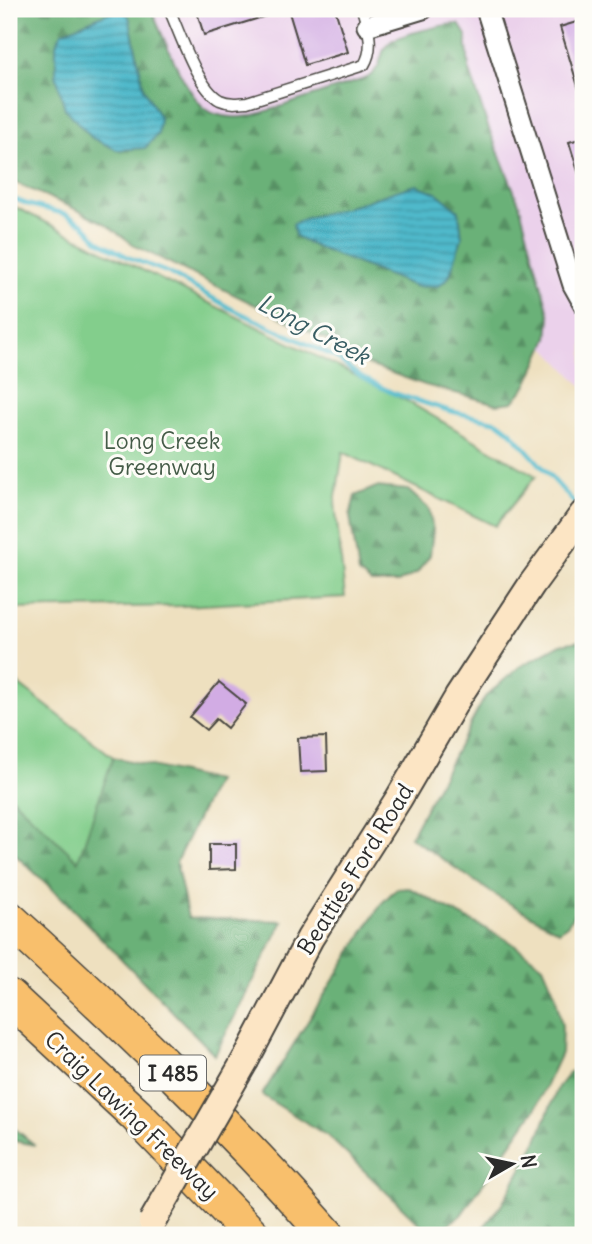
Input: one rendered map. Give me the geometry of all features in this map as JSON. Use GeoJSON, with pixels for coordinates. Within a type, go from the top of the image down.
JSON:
{"type":"FeatureCollection","features":[{"type":"Feature","properties":{"kind":"highway","name":"I 485"},"geometry":{"type":"LineString","coordinates":[[9,919],[118,1018],[222,1121],[327,1235]]}},
{"type":"Feature","properties":{"kind":"highway","name":"Craig Lawing Freeway"},"geometry":{"type":"LineString","coordinates":[[9,997],[136,1115],[252,1235]]}},
{"type":"Feature","properties":{"kind":"main road","name":"Beatties Ford Road"},"geometry":{"type":"LineString","coordinates":[[148,1228],[246,1059],[310,938],[474,671],[583,514]]}},
{"type":"Feature","properties":{"kind":"street"},"geometry":{"type":"LineString","coordinates":[[365,17],[424,9]]}},
{"type":"Feature","properties":{"kind":"street"},"geometry":{"type":"LineString","coordinates":[[486,9],[573,285],[583,303]]}},
{"type":"Feature","properties":{"kind":"lane"},"geometry":{"type":"LineString","coordinates":[[169,9],[203,85],[218,99],[231,103],[247,102],[364,65],[371,45],[365,17]]}},
{"type":"Feature","properties":{"kind":"shaded area"},"geometry":{"type":"Polygon","coordinates":[[[9,9],[583,9],[583,387],[546,348],[504,332],[9,9]]]}},
{"type":"Feature","properties":{"kind":"green space"},"geometry":{"type":"Polygon","coordinates":[[[9,9],[151,9],[176,65],[201,105],[210,112],[236,117],[252,116],[367,78],[376,69],[390,42],[423,30],[459,24],[466,35],[469,68],[487,124],[519,203],[550,317],[548,338],[527,385],[513,402],[497,404],[425,385],[369,365],[331,342],[137,247],[104,223],[9,180],[9,9]]]}},
{"type":"Feature","properties":{"kind":"green space","name":"Long Creek Greenway"},"geometry":{"type":"Polygon","coordinates":[[[9,204],[405,400],[536,476],[495,526],[343,452],[335,503],[345,597],[183,606],[9,609],[9,204]]]}},
{"type":"Feature","properties":{"kind":"green space"},"geometry":{"type":"Polygon","coordinates":[[[376,487],[408,490],[429,509],[433,530],[430,555],[417,573],[398,583],[371,583],[359,573],[350,516],[355,496],[376,487]]]}},
{"type":"Feature","properties":{"kind":"green space"},"geometry":{"type":"Polygon","coordinates":[[[580,641],[583,645],[583,899],[568,924],[559,931],[498,897],[410,837],[485,697],[519,667],[561,644],[580,641]]]}},
{"type":"Feature","properties":{"kind":"green space"},"geometry":{"type":"Polygon","coordinates":[[[9,677],[113,757],[78,861],[9,795],[9,677]]]}},
{"type":"Feature","properties":{"kind":"green space"},"geometry":{"type":"Polygon","coordinates":[[[9,681],[113,757],[216,781],[176,862],[188,918],[283,921],[215,1055],[60,896],[9,849],[9,681]]]}},
{"type":"Feature","properties":{"kind":"green space"},"geometry":{"type":"Polygon","coordinates":[[[409,888],[509,941],[543,966],[555,994],[562,1026],[561,1053],[535,1109],[461,1215],[438,1232],[428,1232],[329,1137],[262,1095],[381,904],[396,889],[409,888]]]}},
{"type":"Feature","properties":{"kind":"green space"},"geometry":{"type":"Polygon","coordinates":[[[583,1069],[583,1235],[477,1235],[501,1206],[537,1140],[558,1087],[570,1072],[583,1069]]]}},
{"type":"Feature","properties":{"kind":"green space"},"geometry":{"type":"Polygon","coordinates":[[[9,1124],[35,1145],[9,1140],[9,1124]]]}},
{"type":"Feature","properties":{"kind":"water"},"geometry":{"type":"Polygon","coordinates":[[[122,11],[129,16],[144,89],[160,118],[158,134],[145,148],[117,150],[92,138],[65,109],[56,75],[56,44],[62,32],[108,13],[122,11]]]}},
{"type":"Feature","properties":{"kind":"water"},"geometry":{"type":"Polygon","coordinates":[[[417,185],[437,193],[459,211],[462,238],[449,277],[439,286],[417,287],[295,236],[293,224],[303,219],[417,185]]]}},
{"type":"Feature","properties":{"kind":"building"},"geometry":{"type":"Polygon","coordinates":[[[196,9],[279,9],[279,12],[204,35],[196,9]]]}},
{"type":"Feature","properties":{"kind":"building"},"geometry":{"type":"Polygon","coordinates":[[[288,9],[335,9],[348,52],[305,65],[288,9]]]}},
{"type":"Feature","properties":{"kind":"building"},"geometry":{"type":"Polygon","coordinates":[[[583,20],[583,92],[580,93],[560,27],[583,20]]]}},
{"type":"Feature","properties":{"kind":"building"},"geometry":{"type":"Polygon","coordinates":[[[583,138],[583,177],[580,178],[569,142],[583,138]]]}},
{"type":"Feature","properties":{"kind":"building"},"geometry":{"type":"Polygon","coordinates":[[[219,682],[246,704],[227,728],[216,719],[206,730],[190,717],[219,682]]]}},
{"type":"Feature","properties":{"kind":"building"},"geometry":{"type":"Polygon","coordinates":[[[326,737],[327,771],[300,772],[298,738],[326,737]]]}},
{"type":"Feature","properties":{"kind":"building"},"geometry":{"type":"Polygon","coordinates":[[[209,844],[236,844],[236,869],[209,870],[209,844]]]}},
{"type":"Feature","properties":{"kind":"waterway","name":"Long Creek"},"geometry":{"type":"LineString","coordinates":[[9,197],[65,214],[83,224],[99,241],[128,257],[169,273],[230,308],[335,357],[361,377],[393,393],[450,411],[498,422],[510,431],[578,507]]}}]}
